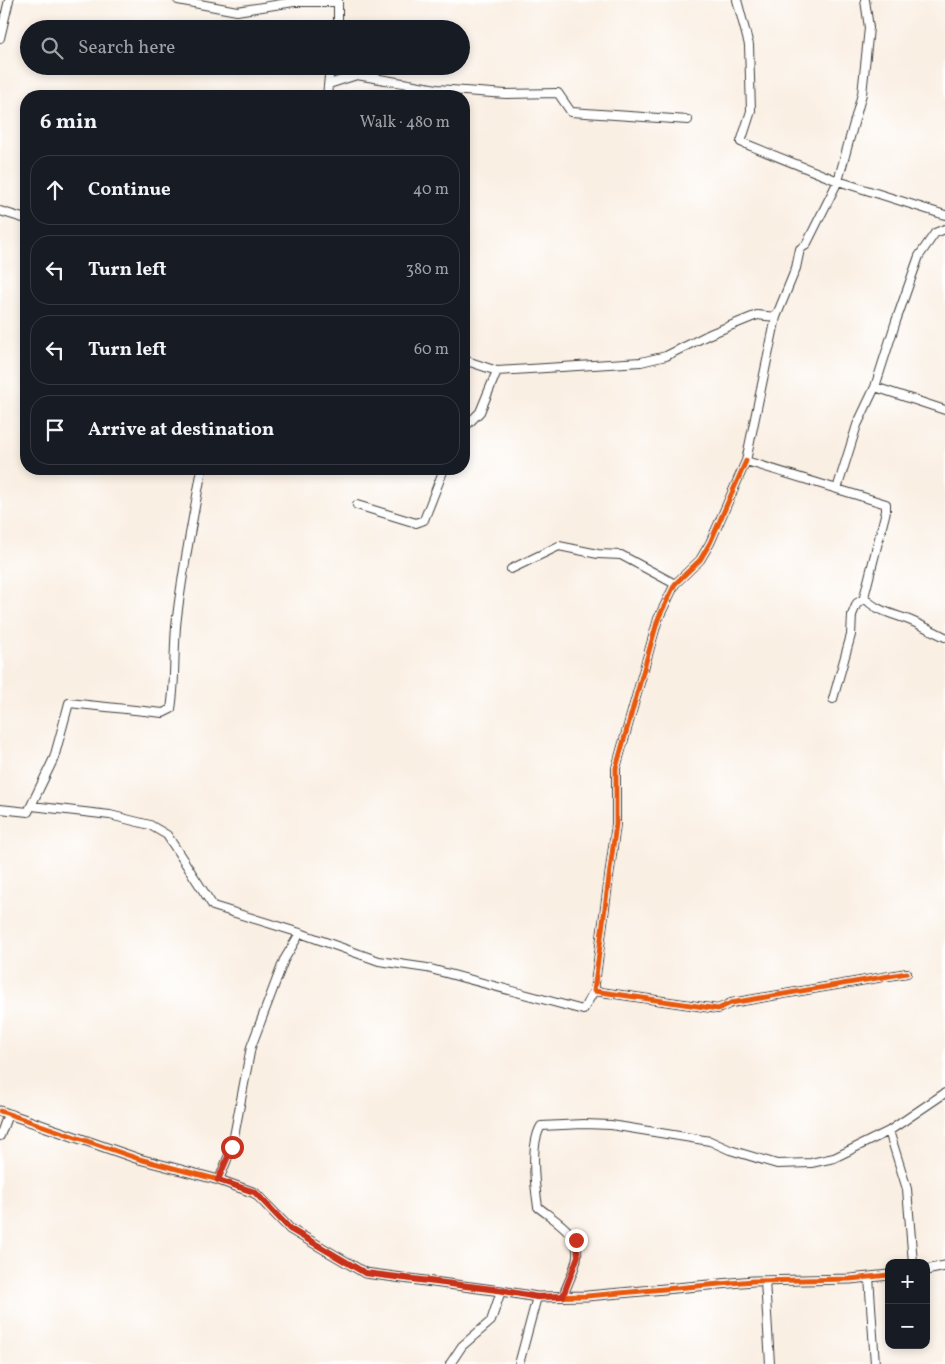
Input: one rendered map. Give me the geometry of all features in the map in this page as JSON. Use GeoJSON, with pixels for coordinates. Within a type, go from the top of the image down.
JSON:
{"type":"FeatureCollection","features":[{"type":"Feature","properties":{"kind":"street"},"geometry":{"type":"LineString","coordinates":[[0,38],[9,0]]}},
{"type":"Feature","properties":{"kind":"street"},"geometry":{"type":"LineString","coordinates":[[178,0],[237,11],[294,2],[338,1],[338,20]]}},
{"type":"Feature","properties":{"kind":"street"},"geometry":{"type":"LineString","coordinates":[[737,0],[749,45],[751,111],[741,142],[838,180],[945,215]]}},
{"type":"Feature","properties":{"kind":"street"},"geometry":{"type":"LineString","coordinates":[[32,806],[110,815],[150,825],[167,835],[212,906],[300,933],[379,961],[427,968],[583,1010],[594,991],[616,824],[616,768],[658,620],[675,584],[700,560],[710,543],[746,461],[776,317],[796,268],[800,249],[806,245],[838,180],[862,94],[869,28],[865,0]]}},
{"type":"Feature","properties":{"kind":"street"},"geometry":{"type":"LineString","coordinates":[[328,90],[330,75]]}},
{"type":"Feature","properties":{"kind":"street"},"geometry":{"type":"LineString","coordinates":[[329,84],[357,75],[451,90]]}},
{"type":"Feature","properties":{"kind":"street"},"geometry":{"type":"LineString","coordinates":[[470,91],[506,94],[558,93],[571,112],[688,120]]}},
{"type":"Feature","properties":{"kind":"street"},"geometry":{"type":"LineString","coordinates":[[0,211],[20,217]]}},
{"type":"Feature","properties":{"kind":"street"},"geometry":{"type":"LineString","coordinates":[[837,489],[857,425],[875,387],[919,256],[935,233],[945,229]]}},
{"type":"Feature","properties":{"kind":"street"},"geometry":{"type":"LineString","coordinates":[[470,362],[497,371],[642,362],[666,356],[710,334],[757,315],[776,317]]}},
{"type":"Feature","properties":{"kind":"street"},"geometry":{"type":"LineString","coordinates":[[470,422],[480,412],[497,371]]}},
{"type":"Feature","properties":{"kind":"street"},"geometry":{"type":"LineString","coordinates":[[875,387],[945,410]]}},
{"type":"Feature","properties":{"kind":"street"},"geometry":{"type":"LineString","coordinates":[[746,461],[886,504],[886,511],[864,599],[857,603],[852,616],[851,635],[834,699]]}},
{"type":"Feature","properties":{"kind":"street"},"geometry":{"type":"LineString","coordinates":[[0,809],[28,812],[32,806],[54,758],[69,703],[163,714],[171,709],[175,689],[174,644],[177,617],[201,475]]}},
{"type":"Feature","properties":{"kind":"street"},"geometry":{"type":"LineString","coordinates":[[357,505],[416,523],[424,520],[442,475]]}},
{"type":"Feature","properties":{"kind":"street"},"geometry":{"type":"LineString","coordinates":[[512,569],[559,546],[598,554],[621,556],[675,584]]}},
{"type":"Feature","properties":{"kind":"street"},"geometry":{"type":"LineString","coordinates":[[864,597],[869,603],[886,612],[909,620],[945,637]]}},
{"type":"Feature","properties":{"kind":"street"},"geometry":{"type":"LineString","coordinates":[[218,1180],[232,1147],[251,1047],[284,960],[300,933]]}},
{"type":"Feature","properties":{"kind":"street"},"geometry":{"type":"LineString","coordinates":[[594,991],[718,1009],[731,1003],[907,973]]}},
{"type":"Feature","properties":{"kind":"street"},"geometry":{"type":"LineString","coordinates":[[563,1296],[578,1256],[576,1240],[566,1229],[538,1207],[535,1154],[538,1131],[541,1126],[611,1125],[710,1141],[730,1150],[777,1164],[811,1163],[834,1158],[889,1131],[945,1093]]}},
{"type":"Feature","properties":{"kind":"street"},"geometry":{"type":"LineString","coordinates":[[0,1136],[4,1113],[139,1159],[255,1192],[290,1229],[365,1273],[501,1290],[537,1297],[587,1296],[765,1281],[885,1275]]}},
{"type":"Feature","properties":{"kind":"street"},"geometry":{"type":"LineString","coordinates":[[889,1131],[907,1189],[913,1259]]}},
{"type":"Feature","properties":{"kind":"street"},"geometry":{"type":"LineString","coordinates":[[930,1269],[945,1266]]}},
{"type":"Feature","properties":{"kind":"street"},"geometry":{"type":"LineString","coordinates":[[869,1277],[875,1364]]}},
{"type":"Feature","properties":{"kind":"street"},"geometry":{"type":"LineString","coordinates":[[765,1281],[770,1364]]}},
{"type":"Feature","properties":{"kind":"street"},"geometry":{"type":"LineString","coordinates":[[450,1364],[462,1346],[491,1321],[501,1290]]}},
{"type":"Feature","properties":{"kind":"street"},"geometry":{"type":"LineString","coordinates":[[519,1364],[537,1297]]}},
{"type":"Feature","properties":{"kind":"cycle path"},"geometry":{"type":"LineString","coordinates":[[746,461],[710,543],[700,560],[675,584],[658,619],[616,768],[616,824],[594,991],[718,1009],[731,1003],[907,973]]}},
{"type":"Feature","properties":{"kind":"cycle path"},"geometry":{"type":"LineString","coordinates":[[0,1111],[139,1159],[219,1180],[255,1193],[290,1229],[365,1273],[537,1297],[587,1296],[753,1281],[850,1279],[885,1275]]}},
{"type":"Feature","properties":{"kind":"route"},"geometry":{"type":"LineString","coordinates":[[232,1147],[218,1180],[255,1192],[290,1229],[365,1273],[501,1290],[528,1296],[563,1296],[578,1256],[576,1240]]}}]}
